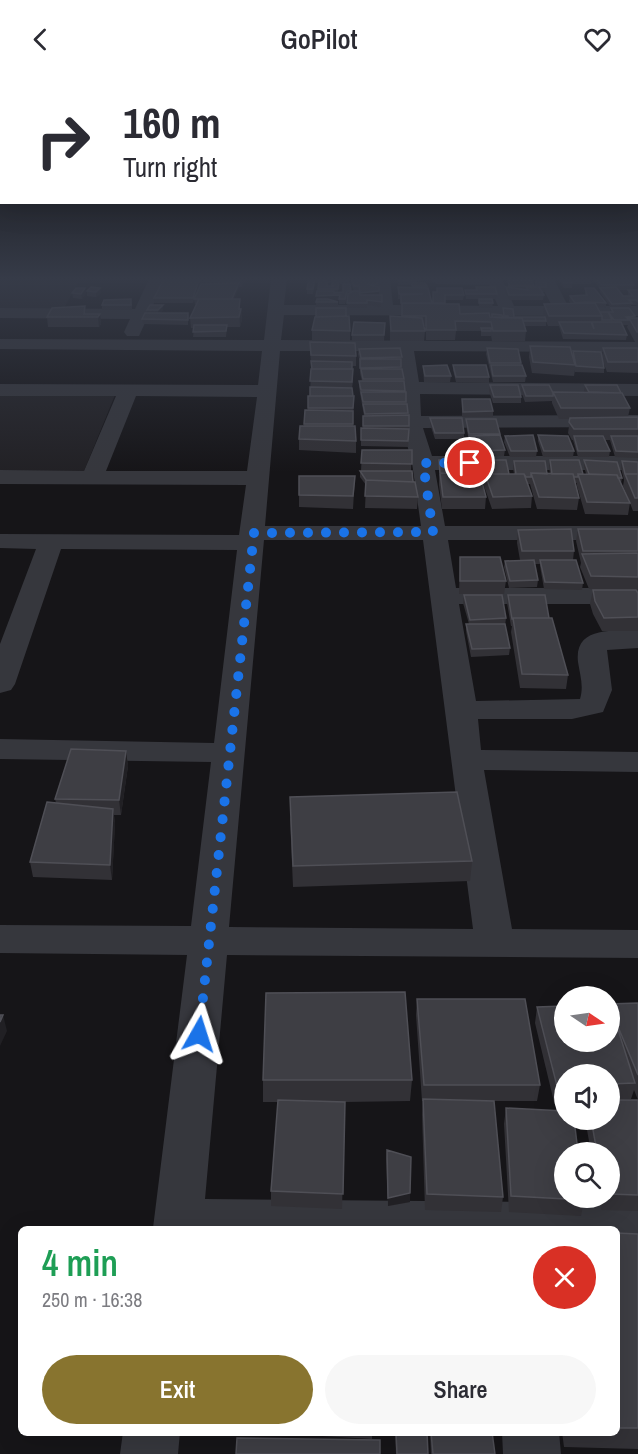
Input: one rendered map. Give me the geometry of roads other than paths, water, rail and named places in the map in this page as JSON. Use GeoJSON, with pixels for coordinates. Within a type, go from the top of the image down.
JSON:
{"type":"FeatureCollection","features":[{"type":"Feature","properties":{"kind":"street"},"geometry":{"type":"LineString","coordinates":[[0,344],[638,347]]}},
{"type":"Feature","properties":{"kind":"street"},"geometry":{"type":"LineString","coordinates":[[272,345],[178,1225],[638,1225]]}},
{"type":"Feature","properties":{"kind":"street"},"geometry":{"type":"LineString","coordinates":[[405,346],[411,422],[423,463],[462,710],[466,760],[495,943]]}},
{"type":"Feature","properties":{"kind":"street"},"geometry":{"type":"LineString","coordinates":[[410,388],[638,390]]}},
{"type":"Feature","properties":{"kind":"street"},"geometry":{"type":"LineString","coordinates":[[0,390],[267,391]]}},
{"type":"Feature","properties":{"kind":"street"},"geometry":{"type":"LineString","coordinates":[[92,478],[128,391]]}},
{"type":"Feature","properties":{"kind":"street"},"geometry":{"type":"LineString","coordinates":[[411,422],[638,421]]}},
{"type":"Feature","properties":{"kind":"street"},"geometry":{"type":"LineString","coordinates":[[423,463],[638,463]]}},
{"type":"Feature","properties":{"kind":"street"},"geometry":{"type":"LineString","coordinates":[[0,477],[259,478]]}},
{"type":"Feature","properties":{"kind":"street"},"geometry":{"type":"LineString","coordinates":[[0,541],[253,538],[433,532],[638,533]]}},
{"type":"Feature","properties":{"kind":"street"},"geometry":{"type":"LineString","coordinates":[[2,674],[52,540]]}},
{"type":"Feature","properties":{"kind":"street"},"geometry":{"type":"LineString","coordinates":[[443,596],[638,596]]}},
{"type":"Feature","properties":{"kind":"street"},"geometry":{"type":"LineString","coordinates":[[462,710],[572,710],[592,705],[597,696],[598,686],[591,659],[593,645],[606,640],[638,639]]}},
{"type":"Feature","properties":{"kind":"street"},"geometry":{"type":"LineString","coordinates":[[0,749],[229,753]]}},
{"type":"Feature","properties":{"kind":"street"},"geometry":{"type":"LineString","coordinates":[[466,760],[638,762]]}},
{"type":"Feature","properties":{"kind":"street"},"geometry":{"type":"LineString","coordinates":[[0,939],[638,944]]}},
{"type":"Feature","properties":{"kind":"street"},"geometry":{"type":"LineString","coordinates":[[149,1454],[151,1436]]}},
{"type":"Feature","properties":{"kind":"street"},"geometry":{"type":"LineString","coordinates":[[530,1436],[532,1454]]}}]}
